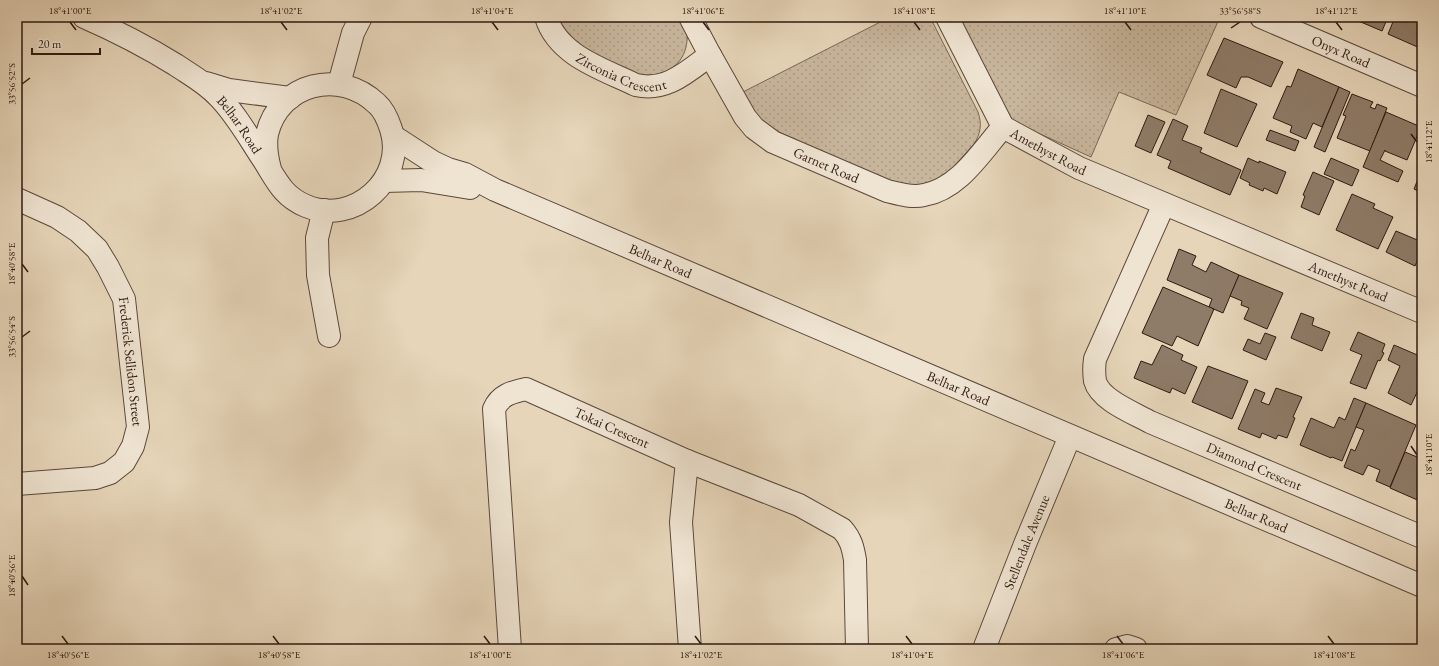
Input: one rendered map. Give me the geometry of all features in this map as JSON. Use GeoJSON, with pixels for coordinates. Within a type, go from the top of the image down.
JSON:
{"type":"FeatureCollection","features":[{"type":"Feature","properties":{"kind":"street","name":"Belhar Road"},"geometry":{"type":"LineString","coordinates":[[84,17],[159,55],[204,83],[233,113],[270,169]]}},
{"type":"Feature","properties":{"kind":"street"},"geometry":{"type":"LineString","coordinates":[[340,84],[354,33],[361,17]]}},
{"type":"Feature","properties":{"kind":"street","name":"Zirconia Crescent"},"geometry":{"type":"LineString","coordinates":[[546,17],[558,40],[578,58],[636,85],[644,86],[668,83],[681,77],[710,55]]}},
{"type":"Feature","properties":{"kind":"street","name":"Garnet Road"},"geometry":{"type":"LineString","coordinates":[[690,17],[745,117],[763,136],[773,142],[887,191],[905,196],[924,195],[944,189],[965,173],[1003,127]]}},
{"type":"Feature","properties":{"kind":"street","name":"Amethyst Road"},"geometry":{"type":"LineString","coordinates":[[947,17],[1003,127],[1079,168],[1422,312]]}},
{"type":"Feature","properties":{"kind":"street","name":"Onyx Road"},"geometry":{"type":"LineString","coordinates":[[1261,17],[1422,86]]}},
{"type":"Feature","properties":{"kind":"street","name":"Belhar Road"},"geometry":{"type":"LineString","coordinates":[[204,83],[229,90],[290,98]]}},
{"type":"Feature","properties":{"kind":"street"},"geometry":{"type":"LineString","coordinates":[[331,83],[349,86],[365,93],[378,105],[388,120],[393,136],[394,152],[391,167],[384,181],[373,194],[358,204],[341,210],[324,210],[306,206],[291,198],[278,185],[270,169],[266,152],[267,134],[273,118],[283,104],[290,98],[297,92],[314,85],[331,83]]}},
{"type":"Feature","properties":{"kind":"street","name":"Belhar Road"},"geometry":{"type":"LineString","coordinates":[[393,136],[433,162],[448,169],[465,174],[494,190],[1422,586]]}},
{"type":"Feature","properties":{"kind":"street","name":"Belhar Road"},"geometry":{"type":"LineString","coordinates":[[384,181],[421,180],[456,185],[477,190],[494,190]]}},
{"type":"Feature","properties":{"kind":"street","name":"Frederick Sellidon Street"},"geometry":{"type":"LineString","coordinates":[[17,199],[57,217],[78,231],[97,249],[108,267],[124,299],[138,427],[133,446],[124,462],[110,473],[95,478],[17,484]]}},
{"type":"Feature","properties":{"kind":"street","name":"Diamond Crescent"},"geometry":{"type":"LineString","coordinates":[[1164,204],[1095,359],[1096,382],[1103,394],[1122,408],[1150,422],[1422,537]]}},
{"type":"Feature","properties":{"kind":"street"},"geometry":{"type":"LineString","coordinates":[[324,210],[317,238],[318,275],[329,336]]}},
{"type":"Feature","properties":{"kind":"street","name":"Tokai Crescent"},"geometry":{"type":"LineString","coordinates":[[510,649],[494,409],[497,401],[510,393],[526,390],[687,461],[799,505],[842,529],[853,546],[857,649]]}},
{"type":"Feature","properties":{"kind":"street","name":"Stellendale Avenue"},"geometry":{"type":"LineString","coordinates":[[984,649],[1025,544],[1070,436]]}},
{"type":"Feature","properties":{"kind":"street"},"geometry":{"type":"LineString","coordinates":[[687,461],[681,522],[690,649]]}},
{"type":"Feature","properties":{"kind":"street"},"geometry":{"type":"LineString","coordinates":[[1116,649],[1127,646],[1136,649]]}},
{"type":"Feature","properties":{"kind":"shaded area"},"geometry":{"type":"Polygon","coordinates":[[[554,17],[680,17],[687,31],[686,47],[680,61],[668,70],[654,75],[639,75],[578,49],[554,17]]]}},
{"type":"Feature","properties":{"kind":"shaded area"},"geometry":{"type":"Polygon","coordinates":[[[890,17],[930,17],[978,112],[980,128],[974,144],[939,183],[904,187],[765,126],[759,122],[741,93],[890,17]]]}},
{"type":"Feature","properties":{"kind":"shaded area"},"geometry":{"type":"Polygon","coordinates":[[[954,17],[1220,17],[1176,115],[1119,92],[1091,157],[1018,124],[1009,118],[954,17]]]}},
{"type":"Feature","properties":{"kind":"building"},"geometry":{"type":"Polygon","coordinates":[[[1349,17],[1388,17],[1382,31],[1349,17]]]}},
{"type":"Feature","properties":{"kind":"building"},"geometry":{"type":"Polygon","coordinates":[[[1395,17],[1422,17],[1422,49],[1388,34],[1395,17]]]}},
{"type":"Feature","properties":{"kind":"building"},"geometry":{"type":"Polygon","coordinates":[[[1224,38],[1283,62],[1271,87],[1248,77],[1241,77],[1236,88],[1207,75],[1224,38]]]}},
{"type":"Feature","properties":{"kind":"building"},"geometry":{"type":"Polygon","coordinates":[[[1298,69],[1339,87],[1322,127],[1313,123],[1306,139],[1290,132],[1292,126],[1273,118],[1287,86],[1291,87],[1298,69]]]}},
{"type":"Feature","properties":{"kind":"building"},"geometry":{"type":"Polygon","coordinates":[[[1339,87],[1350,92],[1325,152],[1314,147],[1339,87]]]}},
{"type":"Feature","properties":{"kind":"building"},"geometry":{"type":"Polygon","coordinates":[[[1221,89],[1257,104],[1237,147],[1204,133],[1221,89]]]}},
{"type":"Feature","properties":{"kind":"building"},"geometry":{"type":"Polygon","coordinates":[[[1352,94],[1373,102],[1370,107],[1375,109],[1377,104],[1387,108],[1370,151],[1337,138],[1346,116],[1343,115],[1352,94]]]}},
{"type":"Feature","properties":{"kind":"building"},"geometry":{"type":"Polygon","coordinates":[[[1386,112],[1421,127],[1407,160],[1385,150],[1380,160],[1403,171],[1398,182],[1363,167],[1386,112]]]}},
{"type":"Feature","properties":{"kind":"building"},"geometry":{"type":"Polygon","coordinates":[[[1148,115],[1165,122],[1151,153],[1135,146],[1148,115]]]}},
{"type":"Feature","properties":{"kind":"building"},"geometry":{"type":"Polygon","coordinates":[[[1173,119],[1188,126],[1182,140],[1202,148],[1200,152],[1241,170],[1230,195],[1168,168],[1171,161],[1157,155],[1173,119]]]}},
{"type":"Feature","properties":{"kind":"building"},"geometry":{"type":"Polygon","coordinates":[[[1270,130],[1299,141],[1295,151],[1266,140],[1270,130]]]}},
{"type":"Feature","properties":{"kind":"building"},"geometry":{"type":"Polygon","coordinates":[[[1248,158],[1286,172],[1277,194],[1264,188],[1263,191],[1249,185],[1250,183],[1240,178],[1248,158]]]}},
{"type":"Feature","properties":{"kind":"building"},"geometry":{"type":"Polygon","coordinates":[[[1331,158],[1359,170],[1352,186],[1324,174],[1331,158]]]}},
{"type":"Feature","properties":{"kind":"building"},"geometry":{"type":"Polygon","coordinates":[[[1422,169],[1422,193],[1414,189],[1422,169]]]}},
{"type":"Feature","properties":{"kind":"building"},"geometry":{"type":"Polygon","coordinates":[[[1313,172],[1334,181],[1319,215],[1301,207],[1305,196],[1303,195],[1313,172]]]}},
{"type":"Feature","properties":{"kind":"building"},"geometry":{"type":"Polygon","coordinates":[[[1352,194],[1375,204],[1373,208],[1393,217],[1378,249],[1336,230],[1352,194]]]}},
{"type":"Feature","properties":{"kind":"building"},"geometry":{"type":"Polygon","coordinates":[[[1396,231],[1422,242],[1422,250],[1415,266],[1386,252],[1396,231]]]}},
{"type":"Feature","properties":{"kind":"building"},"geometry":{"type":"Polygon","coordinates":[[[1179,249],[1196,256],[1192,265],[1206,272],[1211,262],[1239,275],[1223,313],[1209,307],[1212,299],[1167,280],[1179,249]]]}},
{"type":"Feature","properties":{"kind":"building"},"geometry":{"type":"Polygon","coordinates":[[[1239,275],[1283,293],[1267,329],[1244,319],[1249,308],[1241,305],[1242,301],[1230,296],[1239,275]]]}},
{"type":"Feature","properties":{"kind":"building"},"geometry":{"type":"Polygon","coordinates":[[[1163,287],[1214,309],[1198,346],[1177,336],[1172,346],[1142,333],[1163,287]]]}},
{"type":"Feature","properties":{"kind":"building"},"geometry":{"type":"Polygon","coordinates":[[[1301,313],[1314,318],[1312,325],[1330,332],[1322,351],[1291,338],[1301,313]]]}},
{"type":"Feature","properties":{"kind":"building"},"geometry":{"type":"Polygon","coordinates":[[[1358,332],[1385,344],[1382,352],[1384,353],[1380,361],[1378,360],[1366,389],[1350,383],[1362,355],[1350,350],[1358,332]]]}},
{"type":"Feature","properties":{"kind":"building"},"geometry":{"type":"Polygon","coordinates":[[[1265,333],[1276,337],[1266,360],[1243,350],[1248,339],[1260,344],[1265,333]]]}},
{"type":"Feature","properties":{"kind":"building"},"geometry":{"type":"Polygon","coordinates":[[[1162,345],[1183,355],[1181,360],[1197,367],[1185,394],[1172,388],[1170,393],[1134,378],[1141,361],[1152,365],[1162,345]]]}},
{"type":"Feature","properties":{"kind":"building"},"geometry":{"type":"Polygon","coordinates":[[[1394,345],[1422,357],[1422,387],[1420,386],[1411,405],[1388,393],[1400,366],[1388,360],[1394,345]]]}},
{"type":"Feature","properties":{"kind":"building"},"geometry":{"type":"Polygon","coordinates":[[[1208,366],[1248,381],[1232,419],[1192,402],[1208,366]]]}},
{"type":"Feature","properties":{"kind":"building"},"geometry":{"type":"Polygon","coordinates":[[[1276,388],[1302,397],[1293,417],[1295,418],[1287,438],[1278,435],[1276,439],[1262,433],[1260,438],[1238,429],[1255,389],[1265,393],[1261,402],[1269,405],[1276,388]]]}},
{"type":"Feature","properties":{"kind":"building"},"geometry":{"type":"Polygon","coordinates":[[[1354,398],[1366,403],[1342,461],[1300,445],[1311,418],[1334,428],[1339,417],[1345,420],[1354,398]]]}},
{"type":"Feature","properties":{"kind":"building"},"geometry":{"type":"Polygon","coordinates":[[[1366,403],[1416,425],[1390,487],[1376,481],[1380,470],[1368,465],[1363,475],[1344,467],[1351,449],[1355,451],[1364,430],[1356,427],[1366,403]]]}},
{"type":"Feature","properties":{"kind":"building"},"geometry":{"type":"Polygon","coordinates":[[[1405,452],[1422,459],[1422,502],[1390,488],[1405,452]]]}}]}
